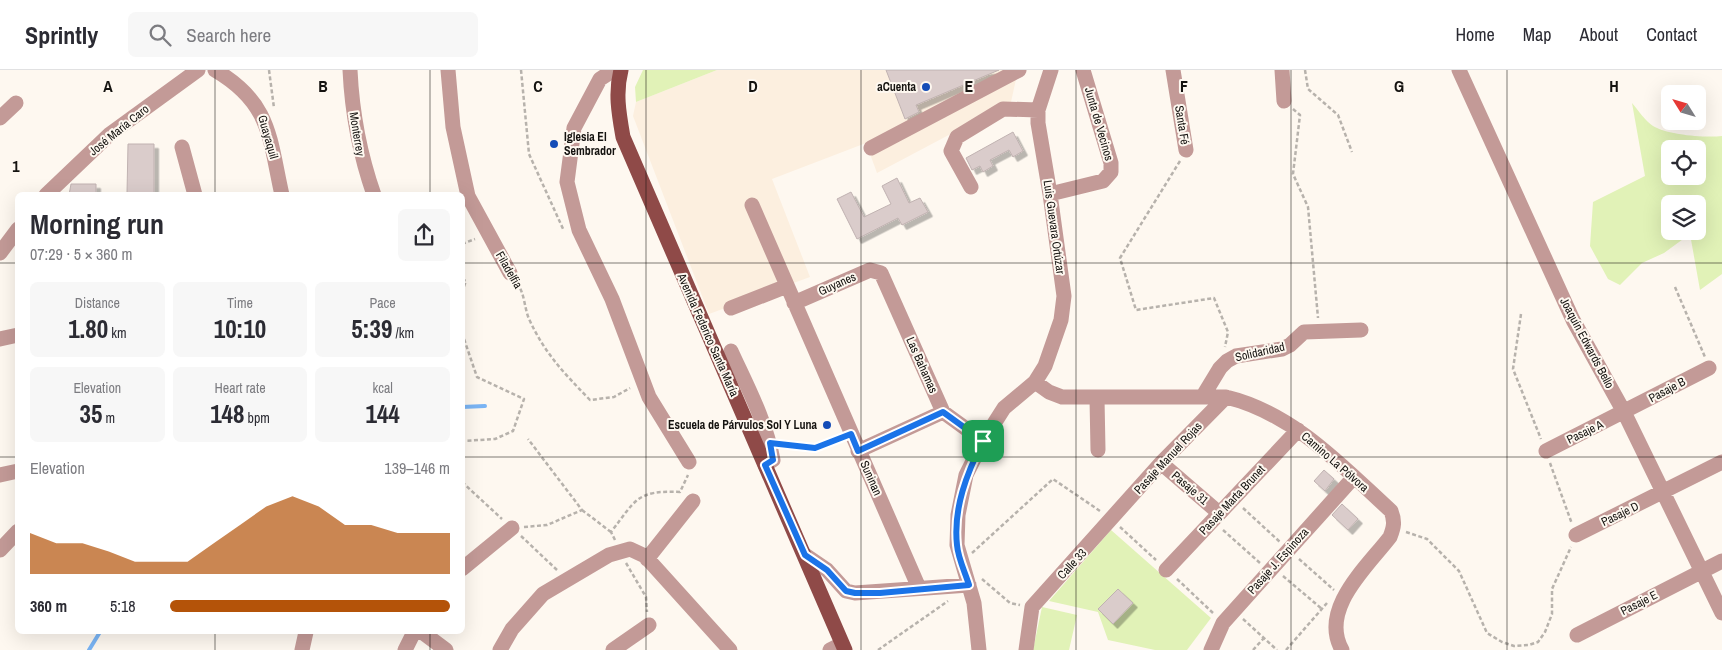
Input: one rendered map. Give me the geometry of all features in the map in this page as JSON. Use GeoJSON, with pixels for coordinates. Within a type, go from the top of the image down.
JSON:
{"type":"FeatureCollection","features":[{"type":"Feature","properties":{"kind":"main road","name":"Avenida Federico Santa María"},"geometry":{"type":"LineString","coordinates":[[621,70],[618,89],[618,111],[623,137],[805,555],[839,648]]}},
{"type":"Feature","properties":{"kind":"street","name":"José María Caro"},"geometry":{"type":"LineString","coordinates":[[49,192],[110,134],[198,70]]}},
{"type":"Feature","properties":{"kind":"street","name":"Monterrey"},"geometry":{"type":"LineString","coordinates":[[350,70],[351,93],[362,160],[373,192]]}},
{"type":"Feature","properties":{"kind":"street","name":"Filadelfia"},"geometry":{"type":"LineString","coordinates":[[448,70],[453,127],[468,196],[510,273]]}},
{"type":"Feature","properties":{"kind":"street"},"geometry":{"type":"LineString","coordinates":[[614,70],[600,79],[574,128],[567,182],[579,230],[612,299],[649,397],[689,462]]}},
{"type":"Feature","properties":{"kind":"street"},"geometry":{"type":"LineString","coordinates":[[871,148],[1019,70]]}},
{"type":"Feature","properties":{"kind":"street","name":"Luis Guevara Ortúzar"},"geometry":{"type":"LineString","coordinates":[[1035,382],[1054,342],[1061,320],[1064,296],[1038,123],[1038,110],[1051,70]]}},
{"type":"Feature","properties":{"kind":"street","name":"Junta de Vecinos"},"geometry":{"type":"LineString","coordinates":[[1050,194],[1103,181],[1111,172],[1111,163],[1083,70]]}},
{"type":"Feature","properties":{"kind":"street","name":"Santa Fé"},"geometry":{"type":"LineString","coordinates":[[1173,70],[1186,150]]}},
{"type":"Feature","properties":{"kind":"street"},"geometry":{"type":"LineString","coordinates":[[1282,70],[1284,101]]}},
{"type":"Feature","properties":{"kind":"street","name":"Joaquín Edwards Bello"},"geometry":{"type":"LineString","coordinates":[[1459,70],[1573,320],[1624,412],[1722,613]]}},
{"type":"Feature","properties":{"kind":"street","name":"Guayaquil"},"geometry":{"type":"LineString","coordinates":[[226,72],[254,100],[262,113],[267,126],[281,192]]}},
{"type":"Feature","properties":{"kind":"street"},"geometry":{"type":"LineString","coordinates":[[0,118],[16,103]]}},
{"type":"Feature","properties":{"kind":"street"},"geometry":{"type":"LineString","coordinates":[[971,187],[951,151],[957,137],[1003,109],[1038,110]]}},
{"type":"Feature","properties":{"kind":"street"},"geometry":{"type":"LineString","coordinates":[[182,147],[194,192]]}},
{"type":"Feature","properties":{"kind":"street","name":"Suninan"},"geometry":{"type":"LineString","coordinates":[[752,205],[919,588]]}},
{"type":"Feature","properties":{"kind":"street"},"geometry":{"type":"LineString","coordinates":[[0,253],[15,233]]}},
{"type":"Feature","properties":{"kind":"street","name":"Guyanes"},"geometry":{"type":"LineString","coordinates":[[794,303],[870,270],[881,273]]}},
{"type":"Feature","properties":{"kind":"street","name":"Las Bahamas"},"geometry":{"type":"LineString","coordinates":[[881,273],[943,412]]}},
{"type":"Feature","properties":{"kind":"street"},"geometry":{"type":"LineString","coordinates":[[731,308],[787,286]]}},
{"type":"Feature","properties":{"kind":"street","name":"Solidaridad"},"geometry":{"type":"LineString","coordinates":[[1203,396],[1220,368],[1236,356],[1282,349],[1290,345],[1304,332],[1361,330]]}},
{"type":"Feature","properties":{"kind":"street"},"geometry":{"type":"LineString","coordinates":[[0,339],[15,336]]}},
{"type":"Feature","properties":{"kind":"street"},"geometry":{"type":"LineString","coordinates":[[731,351],[770,443],[773,460],[765,465]]}},
{"type":"Feature","properties":{"kind":"street","name":"Pasaje B"},"geometry":{"type":"LineString","coordinates":[[1624,412],[1709,368]]}},
{"type":"Feature","properties":{"kind":"street"},"geometry":{"type":"LineString","coordinates":[[979,650],[974,603],[956,545],[958,515],[966,475],[983,441],[1004,408],[1035,382]]}},
{"type":"Feature","properties":{"kind":"street","name":"Camino La Pólvora"},"geometry":{"type":"LineString","coordinates":[[1035,382],[1048,392],[1062,397],[1203,396],[1226,397],[1246,403],[1298,430],[1354,477],[1391,511],[1394,519],[1394,529]]}},
{"type":"Feature","properties":{"kind":"street","name":"Pasaje Manuel Rojas"},"geometry":{"type":"LineString","coordinates":[[1112,520],[1162,463],[1226,397]]}},
{"type":"Feature","properties":{"kind":"street"},"geometry":{"type":"LineString","coordinates":[[1096,398],[1098,450]]}},
{"type":"Feature","properties":{"kind":"street"},"geometry":{"type":"LineString","coordinates":[[858,451],[943,412],[983,441]]}},
{"type":"Feature","properties":{"kind":"street","name":"Pasaje A"},"geometry":{"type":"LineString","coordinates":[[1546,451],[1624,412]]}},
{"type":"Feature","properties":{"kind":"street","name":"Pasaje Marta Brunet"},"geometry":{"type":"LineString","coordinates":[[1166,570],[1298,430]]}},
{"type":"Feature","properties":{"kind":"street","name":"Pasaje D"},"geometry":{"type":"LineString","coordinates":[[1576,535],[1722,462]]}},
{"type":"Feature","properties":{"kind":"street","name":"Pasaje 31"},"geometry":{"type":"LineString","coordinates":[[1162,463],[1216,517]]}},
{"type":"Feature","properties":{"kind":"street"},"geometry":{"type":"LineString","coordinates":[[0,475],[15,472]]}},
{"type":"Feature","properties":{"kind":"street","name":"Pasaje J. Espinoza"},"geometry":{"type":"LineString","coordinates":[[1211,650],[1223,623],[1354,477]]}},
{"type":"Feature","properties":{"kind":"street"},"geometry":{"type":"LineString","coordinates":[[647,559],[693,501]]}},
{"type":"Feature","properties":{"kind":"street","name":"Calle 33"},"geometry":{"type":"LineString","coordinates":[[1032,607],[1112,520]]}},
{"type":"Feature","properties":{"kind":"street"},"geometry":{"type":"LineString","coordinates":[[465,567],[512,528]]}},
{"type":"Feature","properties":{"kind":"street"},"geometry":{"type":"LineString","coordinates":[[1342,650],[1336,634],[1336,621],[1342,601],[1394,529]]}},
{"type":"Feature","properties":{"kind":"street"},"geometry":{"type":"LineString","coordinates":[[0,550],[15,534]]}},
{"type":"Feature","properties":{"kind":"street"},"geometry":{"type":"LineString","coordinates":[[500,650],[512,629],[543,594],[609,555],[630,550],[637,551],[647,559],[730,650]]}},
{"type":"Feature","properties":{"kind":"street"},"geometry":{"type":"LineString","coordinates":[[805,555],[827,570],[846,591],[855,593],[880,593],[969,585]]}},
{"type":"Feature","properties":{"kind":"street","name":"Pasaje E"},"geometry":{"type":"LineString","coordinates":[[1577,635],[1722,561]]}},
{"type":"Feature","properties":{"kind":"street"},"geometry":{"type":"LineString","coordinates":[[1026,650],[1032,607]]}},
{"type":"Feature","properties":{"kind":"street"},"geometry":{"type":"LineString","coordinates":[[613,650],[648,625]]}},
{"type":"Feature","properties":{"kind":"street"},"geometry":{"type":"LineString","coordinates":[[302,650],[306,634]]}},
{"type":"Feature","properties":{"kind":"street"},"geometry":{"type":"LineString","coordinates":[[405,650],[413,634]]}},
{"type":"Feature","properties":{"kind":"street"},"geometry":{"type":"LineString","coordinates":[[425,634],[446,650]]}},
{"type":"Feature","properties":{"kind":"path"},"geometry":{"type":"LineString","coordinates":[[521,70],[529,154],[566,235]]}},
{"type":"Feature","properties":{"kind":"path"},"geometry":{"type":"LineString","coordinates":[[1306,70],[1308,89],[1338,115],[1352,152]]}},
{"type":"Feature","properties":{"kind":"path"},"geometry":{"type":"LineString","coordinates":[[1284,101],[1300,115],[1293,174],[1308,207],[1319,331]]}},
{"type":"Feature","properties":{"kind":"path"},"geometry":{"type":"LineString","coordinates":[[1186,150],[1120,258],[1136,310],[1214,298],[1228,332],[1220,368]]}},
{"type":"Feature","properties":{"kind":"path","name":"Filadelfia"},"geometry":{"type":"LineString","coordinates":[[510,273],[522,289],[528,318],[548,356],[590,400],[614,397],[643,380]]}},
{"type":"Feature","properties":{"kind":"path"},"geometry":{"type":"LineString","coordinates":[[1675,287],[1709,368]]}},
{"type":"Feature","properties":{"kind":"path"},"geometry":{"type":"LineString","coordinates":[[1394,529],[1427,539],[1459,571],[1487,633],[1502,642],[1514,646],[1538,642],[1546,632],[1552,614],[1552,589],[1576,535],[1546,451],[1513,369],[1521,314]]}},
{"type":"Feature","properties":{"kind":"path"},"geometry":{"type":"LineString","coordinates":[[465,342],[477,377],[524,399],[513,431],[495,439],[465,442]]}},
{"type":"Feature","properties":{"kind":"path"},"geometry":{"type":"LineString","coordinates":[[770,443],[815,448],[851,434]]}},
{"type":"Feature","properties":{"kind":"path"},"geometry":{"type":"LineString","coordinates":[[528,439],[582,510],[611,532],[646,597],[648,625]]}},
{"type":"Feature","properties":{"kind":"path"},"geometry":{"type":"LineString","coordinates":[[611,532],[638,498],[658,491],[680,492],[687,482],[689,462]]}},
{"type":"Feature","properties":{"kind":"path"},"geometry":{"type":"LineString","coordinates":[[465,485],[567,579]]}},
{"type":"Feature","properties":{"kind":"path"},"geometry":{"type":"LineString","coordinates":[[512,528],[547,525],[582,510]]}},
{"type":"Feature","properties":{"kind":"path"},"geometry":{"type":"LineString","coordinates":[[1216,517],[1271,569],[1322,609]]}},
{"type":"Feature","properties":{"kind":"path"},"geometry":{"type":"LineString","coordinates":[[962,562],[1010,603],[1032,607]]}},
{"type":"Feature","properties":{"kind":"path"},"geometry":{"type":"LineString","coordinates":[[878,650],[950,600]]}},
{"type":"Feature","properties":{"kind":"path"},"geometry":{"type":"LineString","coordinates":[[1234,610],[1277,650]]}},
{"type":"Feature","properties":{"kind":"path"},"geometry":{"type":"LineString","coordinates":[[1253,650],[1264,638]]}},
{"type":"Feature","properties":{"kind":"shaded area"},"geometry":{"type":"Polygon","coordinates":[[[717,70],[1018,70],[1011,102],[877,173],[866,143],[772,179],[810,277],[709,314],[633,116],[636,102],[717,70]]]}},
{"type":"Feature","properties":{"kind":"green space"},"geometry":{"type":"Polygon","coordinates":[[[643,70],[717,70],[636,102],[635,87],[643,70]]]}},
{"type":"Feature","properties":{"kind":"green space"},"geometry":{"type":"Polygon","coordinates":[[[1632,103],[1647,121],[1661,130],[1706,137],[1722,136],[1722,274],[1700,290],[1691,240],[1706,240],[1706,195],[1661,195],[1661,240],[1682,240],[1664,253],[1642,263],[1620,285],[1608,279],[1590,246],[1593,202],[1645,176],[1632,103]]]}},
{"type":"Feature","properties":{"kind":"green space"},"geometry":{"type":"Polygon","coordinates":[[[1111,530],[1211,618],[1187,650],[1155,650],[1108,640],[1098,612],[1049,601],[1111,530]]]}},
{"type":"Feature","properties":{"kind":"green space"},"geometry":{"type":"Polygon","coordinates":[[[1042,607],[1077,615],[1069,650],[1033,650],[1042,607]]]}},
{"type":"Feature","properties":{"kind":"building","name":"aCuenta"},"geometry":{"type":"Polygon","coordinates":[[[886,70],[999,70],[916,105],[919,112],[905,119],[886,70]]]}},
{"type":"Feature","properties":{"kind":"building"},"geometry":{"type":"Polygon","coordinates":[[[1013,132],[1023,151],[1013,157],[1009,150],[990,160],[993,166],[983,172],[980,166],[972,170],[966,158],[1013,132]]]}},
{"type":"Feature","properties":{"kind":"building"},"geometry":{"type":"Polygon","coordinates":[[[128,144],[154,144],[154,192],[127,192],[128,144]]]}},
{"type":"Feature","properties":{"kind":"building"},"geometry":{"type":"Polygon","coordinates":[[[897,178],[909,203],[920,198],[928,212],[902,225],[898,218],[857,239],[837,199],[851,192],[864,217],[891,204],[882,186],[897,178]]]}},
{"type":"Feature","properties":{"kind":"building"},"geometry":{"type":"Polygon","coordinates":[[[71,184],[96,184],[96,192],[70,192],[71,184]]]}},
{"type":"Feature","properties":{"kind":"building"},"geometry":{"type":"Polygon","coordinates":[[[1324,470],[1334,479],[1325,491],[1314,481],[1324,470]]]}},
{"type":"Feature","properties":{"kind":"building"},"geometry":{"type":"Polygon","coordinates":[[[1342,504],[1358,519],[1348,530],[1332,515],[1342,504]]]}},
{"type":"Feature","properties":{"kind":"building"},"geometry":{"type":"Polygon","coordinates":[[[1118,589],[1133,603],[1113,624],[1098,609],[1118,589]]]}},
{"type":"Feature","properties":{"kind":"waterway"},"geometry":{"type":"LineString","coordinates":[[465,407],[485,406]]}},
{"type":"Feature","properties":{"kind":"waterway"},"geometry":{"type":"LineString","coordinates":[[89,650],[99,634]]}},
{"type":"Feature","properties":{"kind":"place","name":"aCuenta"},"geometry":{"type":"Point","coordinates":[926,87]}},
{"type":"Feature","properties":{"kind":"place","name":"Iglesia El Sembrador"},"geometry":{"type":"Point","coordinates":[554,144]}},
{"type":"Feature","properties":{"kind":"place","name":"Escuela de Párvulos Sol Y Luna"},"geometry":{"type":"Point","coordinates":[827,425]}},
{"type":"Feature","properties":{"kind":"route"},"geometry":{"type":"LineString","coordinates":[[943,412],[983,441],[966,475],[958,515],[956,545],[969,585],[880,593],[846,591],[827,570],[805,555],[765,465],[773,460],[770,443],[815,448],[851,434],[858,451],[943,412]]}}]}
